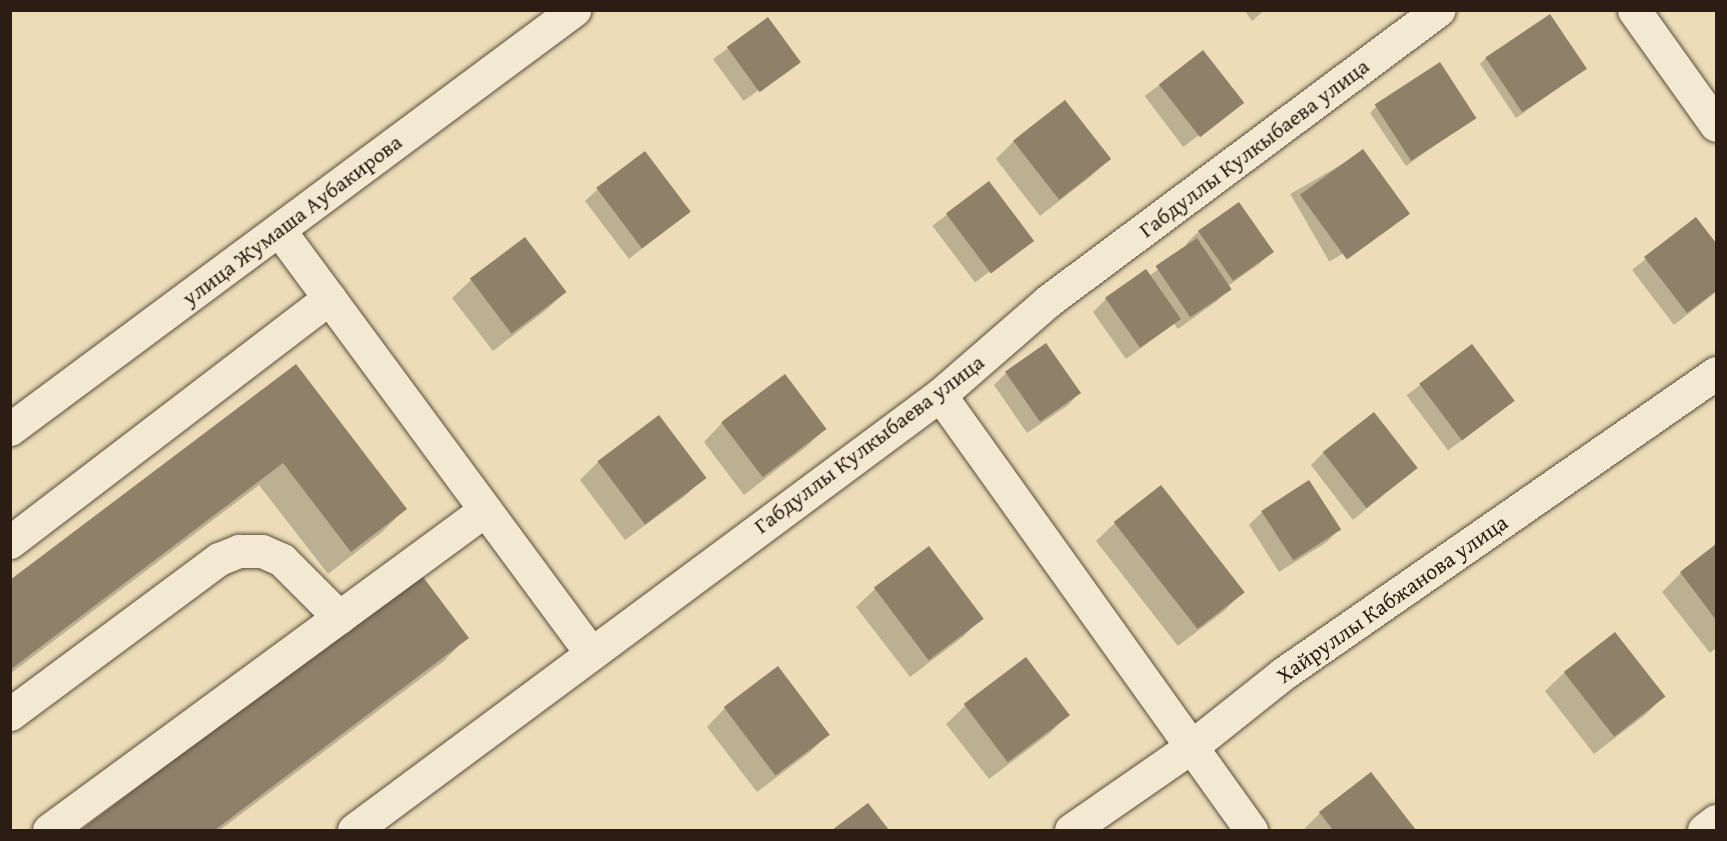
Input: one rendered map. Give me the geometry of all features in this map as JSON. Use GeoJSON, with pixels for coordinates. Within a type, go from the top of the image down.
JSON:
{"type":"FeatureCollection","features":[{"type":"Feature","properties":{"kind":"street","name":"улица Жумаша Аубакирова"},"geometry":{"type":"LineString","coordinates":[[10,429],[574,10]]}},
{"type":"Feature","properties":{"kind":"street","name":"Габдуллы Кулкыбаева улица"},"geometry":{"type":"LineString","coordinates":[[354,831],[940,395],[1048,301],[1438,10]]}},
{"type":"Feature","properties":{"kind":"street"},"geometry":{"type":"LineString","coordinates":[[1634,10],[1716,125]]}},
{"type":"Feature","properties":{"kind":"street"},"geometry":{"type":"LineString","coordinates":[[279,230],[591,653]]}},
{"type":"Feature","properties":{"kind":"street"},"geometry":{"type":"LineString","coordinates":[[10,542],[329,298]]}},
{"type":"Feature","properties":{"kind":"street","name":"Хайруллы Кабжанова улица"},"geometry":{"type":"LineString","coordinates":[[1071,831],[1191,747],[1284,673],[1716,373]]}},
{"type":"Feature","properties":{"kind":"street"},"geometry":{"type":"LineString","coordinates":[[940,395],[1251,831]]}},
{"type":"Feature","properties":{"kind":"street"},"geometry":{"type":"LineString","coordinates":[[49,831],[485,510]]}},
{"type":"Feature","properties":{"kind":"street"},"geometry":{"type":"LineString","coordinates":[[10,714],[219,559],[239,551],[262,551],[282,560],[339,617]]}},
{"type":"Feature","properties":{"kind":"street"},"geometry":{"type":"LineString","coordinates":[[1704,831],[1716,822]]}},
{"type":"Feature","properties":{"kind":"building"},"geometry":{"type":"Polygon","coordinates":[[[1550,14],[1587,69],[1522,112],[1485,58],[1550,14]]]}},
{"type":"Feature","properties":{"kind":"building"},"geometry":{"type":"Polygon","coordinates":[[[768,17],[801,62],[760,92],[727,47],[768,17]]]}},
{"type":"Feature","properties":{"kind":"building"},"geometry":{"type":"Polygon","coordinates":[[[1203,50],[1244,103],[1200,137],[1159,84],[1203,50]]]}},
{"type":"Feature","properties":{"kind":"building"},"geometry":{"type":"Polygon","coordinates":[[[1440,62],[1476,118],[1411,161],[1375,104],[1440,62]]]}},
{"type":"Feature","properties":{"kind":"building"},"geometry":{"type":"Polygon","coordinates":[[[1065,100],[1111,159],[1059,200],[1013,141],[1065,100]]]}},
{"type":"Feature","properties":{"kind":"building"},"geometry":{"type":"Polygon","coordinates":[[[1363,149],[1410,214],[1347,260],[1300,195],[1363,149]]]}},
{"type":"Feature","properties":{"kind":"building"},"geometry":{"type":"Polygon","coordinates":[[[645,151],[691,212],[642,248],[596,188],[645,151]]]}},
{"type":"Feature","properties":{"kind":"building"},"geometry":{"type":"Polygon","coordinates":[[[989,181],[1034,241],[991,273],[946,213],[989,181]]]}},
{"type":"Feature","properties":{"kind":"building"},"geometry":{"type":"Polygon","coordinates":[[[1239,202],[1274,252],[1233,281],[1198,231],[1239,202]]]}},
{"type":"Feature","properties":{"kind":"building"},"geometry":{"type":"Polygon","coordinates":[[[1696,217],[1716,243],[1716,291],[1687,313],[1644,257],[1696,217]]]}},
{"type":"Feature","properties":{"kind":"building"},"geometry":{"type":"Polygon","coordinates":[[[525,237],[567,292],[511,334],[470,279],[525,237]]]}},
{"type":"Feature","properties":{"kind":"building"},"geometry":{"type":"Polygon","coordinates":[[[1197,238],[1232,289],[1190,317],[1156,266],[1197,238]]]}},
{"type":"Feature","properties":{"kind":"building"},"geometry":{"type":"Polygon","coordinates":[[[1146,269],[1181,319],[1140,348],[1105,298],[1146,269]]]}},
{"type":"Feature","properties":{"kind":"building"},"geometry":{"type":"Polygon","coordinates":[[[1046,343],[1081,393],[1040,422],[1005,372],[1046,343]]]}},
{"type":"Feature","properties":{"kind":"building"},"geometry":{"type":"Polygon","coordinates":[[[1472,344],[1515,401],[1462,440],[1419,384],[1472,344]]]}},
{"type":"Feature","properties":{"kind":"building"},"geometry":{"type":"Polygon","coordinates":[[[296,364],[407,509],[351,552],[283,463],[10,670],[10,580],[296,364]]]}},
{"type":"Feature","properties":{"kind":"building"},"geometry":{"type":"Polygon","coordinates":[[[785,374],[827,429],[763,477],[721,422],[785,374]]]}},
{"type":"Feature","properties":{"kind":"building"},"geometry":{"type":"Polygon","coordinates":[[[1374,412],[1418,468],[1366,508],[1323,452],[1374,412]]]}},
{"type":"Feature","properties":{"kind":"building"},"geometry":{"type":"Polygon","coordinates":[[[659,415],[707,478],[645,524],[598,461],[659,415]]]}},
{"type":"Feature","properties":{"kind":"building"},"geometry":{"type":"Polygon","coordinates":[[[1309,480],[1341,529],[1293,561],[1261,511],[1309,480]]]}},
{"type":"Feature","properties":{"kind":"building"},"geometry":{"type":"Polygon","coordinates":[[[1161,485],[1245,592],[1197,629],[1114,522],[1161,485]]]}},
{"type":"Feature","properties":{"kind":"building"},"geometry":{"type":"Polygon","coordinates":[[[1716,544],[1716,620],[1680,572],[1716,544]]]}},
{"type":"Feature","properties":{"kind":"building"},"geometry":{"type":"Polygon","coordinates":[[[929,546],[984,619],[929,660],[874,588],[929,546]]]}},
{"type":"Feature","properties":{"kind":"building"},"geometry":{"type":"Polygon","coordinates":[[[420,573],[469,638],[215,830],[81,830],[420,573]]]}},
{"type":"Feature","properties":{"kind":"building"},"geometry":{"type":"Polygon","coordinates":[[[1615,632],[1665,697],[1614,737],[1564,672],[1615,632]]]}},
{"type":"Feature","properties":{"kind":"building"},"geometry":{"type":"Polygon","coordinates":[[[1026,657],[1070,715],[1008,762],[964,704],[1026,657]]]}},
{"type":"Feature","properties":{"kind":"building"},"geometry":{"type":"Polygon","coordinates":[[[778,666],[830,735],[775,776],[724,707],[778,666]]]}},
{"type":"Feature","properties":{"kind":"building"},"geometry":{"type":"Polygon","coordinates":[[[1371,772],[1416,830],[1333,830],[1319,812],[1371,772]]]}},
{"type":"Feature","properties":{"kind":"building"},"geometry":{"type":"Polygon","coordinates":[[[868,803],[889,830],[832,830],[868,803]]]}}]}
